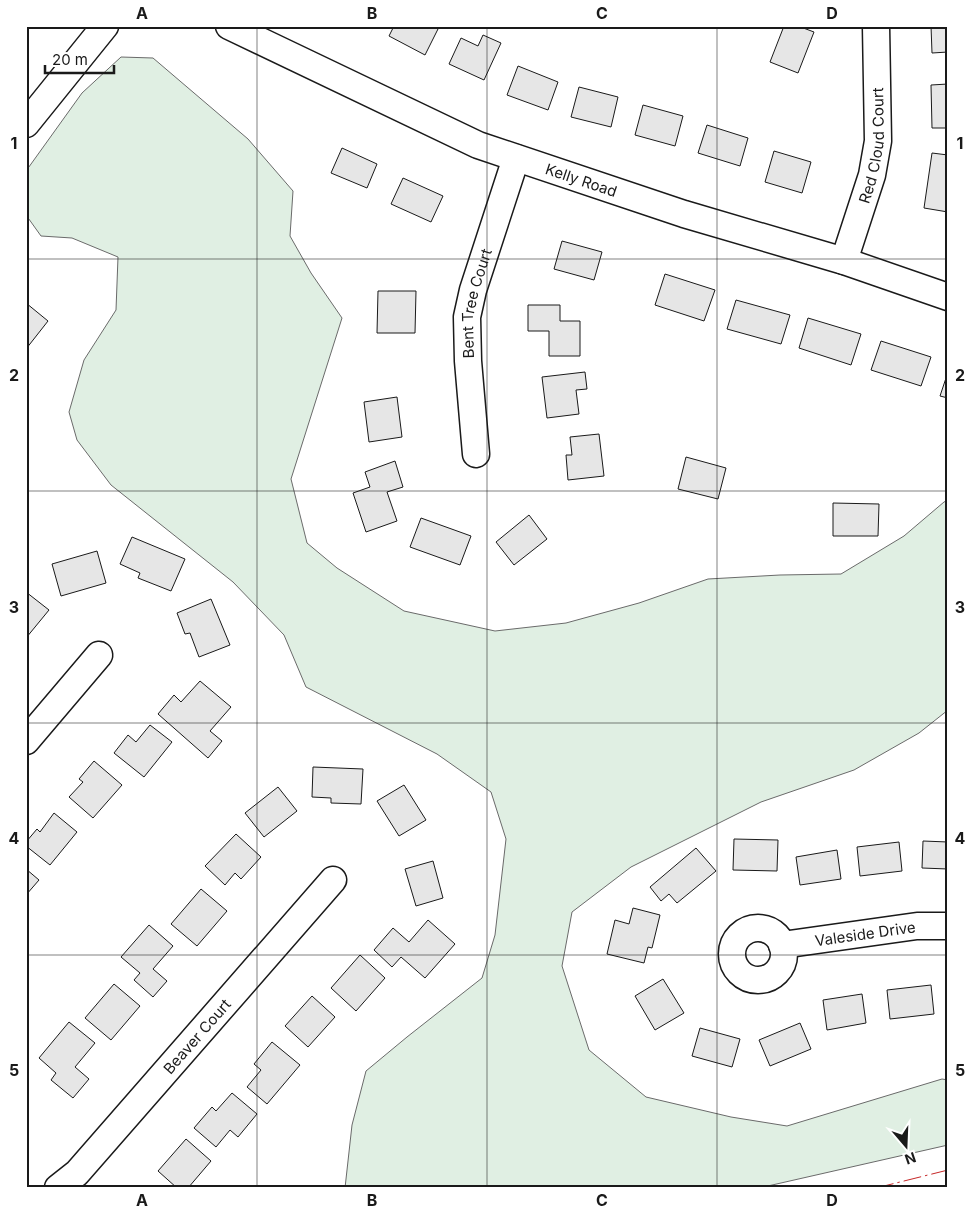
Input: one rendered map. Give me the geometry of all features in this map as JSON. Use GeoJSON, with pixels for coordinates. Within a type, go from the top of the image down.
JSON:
{"type":"FeatureCollection","features":[{"type":"Feature","properties":{"kind":"street"},"geometry":{"type":"LineString","coordinates":[[26,124],[105,26]]}},
{"type":"Feature","properties":{"kind":"street","name":"Kelly Road"},"geometry":{"type":"LineString","coordinates":[[229,26],[478,145],[684,214],[844,261],[948,297]]}},
{"type":"Feature","properties":{"kind":"street","name":"Red Cloud Court"},"geometry":{"type":"LineString","coordinates":[[844,261],[872,175],[878,141],[876,26]]}},
{"type":"Feature","properties":{"kind":"street","name":"Bent Tree Court"},"geometry":{"type":"LineString","coordinates":[[476,454],[468,361],[467,317],[473,290],[516,158]]}},
{"type":"Feature","properties":{"kind":"street"},"geometry":{"type":"LineString","coordinates":[[26,741],[99,655]]}},
{"type":"Feature","properties":{"kind":"street","name":"Beaver Court"},"geometry":{"type":"LineString","coordinates":[[58,1188],[77,1173],[333,880]]}},
{"type":"Feature","properties":{"kind":"street","name":"Valeside Drive"},"geometry":{"type":"LineString","coordinates":[[782,945],[917,926],[948,926]]}},
{"type":"Feature","properties":{"kind":"green space"},"geometry":{"type":"Polygon","coordinates":[[[121,57],[153,58],[248,139],[293,191],[290,236],[311,273],[342,318],[291,479],[307,543],[337,568],[404,611],[495,631],[566,623],[639,603],[708,579],[841,574],[904,536],[948,500],[948,710],[919,733],[854,770],[761,802],[631,867],[572,912],[562,966],[589,1050],[646,1097],[731,1117],[787,1126],[942,1079],[948,1080],[948,1145],[759,1188],[345,1188],[352,1125],[366,1071],[482,978],[495,935],[506,839],[491,792],[437,754],[306,687],[284,635],[233,582],[111,485],[77,440],[69,412],[84,360],[116,310],[118,257],[72,238],[41,236],[26,215],[26,171],[82,93],[121,57]]]}},
{"type":"Feature","properties":{"kind":"building"},"geometry":{"type":"Polygon","coordinates":[[[394,26],[432,26],[438,29],[425,55],[389,36],[394,26]]]}},
{"type":"Feature","properties":{"kind":"building"},"geometry":{"type":"Polygon","coordinates":[[[784,26],[798,26],[814,32],[798,73],[770,62],[784,26]]]}},
{"type":"Feature","properties":{"kind":"building"},"geometry":{"type":"Polygon","coordinates":[[[931,26],[948,26],[948,52],[932,53],[931,26]]]}},
{"type":"Feature","properties":{"kind":"building"},"geometry":{"type":"Polygon","coordinates":[[[483,35],[501,43],[484,80],[449,64],[461,38],[478,46],[483,35]]]}},
{"type":"Feature","properties":{"kind":"building"},"geometry":{"type":"Polygon","coordinates":[[[518,66],[558,82],[548,110],[507,95],[518,66]]]}},
{"type":"Feature","properties":{"kind":"building"},"geometry":{"type":"Polygon","coordinates":[[[948,84],[948,128],[932,128],[931,85],[948,84]]]}},
{"type":"Feature","properties":{"kind":"building"},"geometry":{"type":"Polygon","coordinates":[[[579,87],[618,97],[611,127],[571,117],[579,87]]]}},
{"type":"Feature","properties":{"kind":"building"},"geometry":{"type":"Polygon","coordinates":[[[643,105],[683,116],[675,146],[635,135],[643,105]]]}},
{"type":"Feature","properties":{"kind":"building"},"geometry":{"type":"Polygon","coordinates":[[[707,125],[748,138],[740,166],[698,153],[707,125]]]}},
{"type":"Feature","properties":{"kind":"building"},"geometry":{"type":"Polygon","coordinates":[[[342,148],[377,164],[367,188],[331,173],[342,148]]]}},
{"type":"Feature","properties":{"kind":"building"},"geometry":{"type":"Polygon","coordinates":[[[774,151],[811,162],[802,193],[765,182],[774,151]]]}},
{"type":"Feature","properties":{"kind":"building"},"geometry":{"type":"Polygon","coordinates":[[[932,153],[948,155],[948,212],[924,208],[932,153]]]}},
{"type":"Feature","properties":{"kind":"building"},"geometry":{"type":"Polygon","coordinates":[[[403,178],[443,196],[431,222],[391,204],[403,178]]]}},
{"type":"Feature","properties":{"kind":"building"},"geometry":{"type":"Polygon","coordinates":[[[562,241],[602,252],[594,280],[554,269],[562,241]]]}},
{"type":"Feature","properties":{"kind":"building"},"geometry":{"type":"Polygon","coordinates":[[[665,274],[715,290],[704,321],[655,305],[665,274]]]}},
{"type":"Feature","properties":{"kind":"building"},"geometry":{"type":"Polygon","coordinates":[[[378,291],[416,291],[415,333],[377,333],[378,291]]]}},
{"type":"Feature","properties":{"kind":"building"},"geometry":{"type":"Polygon","coordinates":[[[736,300],[790,315],[781,344],[727,329],[736,300]]]}},
{"type":"Feature","properties":{"kind":"building"},"geometry":{"type":"Polygon","coordinates":[[[26,303],[48,321],[26,349],[26,303]]]}},
{"type":"Feature","properties":{"kind":"building"},"geometry":{"type":"Polygon","coordinates":[[[528,305],[560,305],[560,321],[580,321],[580,356],[549,356],[549,331],[528,331],[528,305]]]}},
{"type":"Feature","properties":{"kind":"building"},"geometry":{"type":"Polygon","coordinates":[[[808,318],[861,334],[851,365],[799,348],[808,318]]]}},
{"type":"Feature","properties":{"kind":"building"},"geometry":{"type":"Polygon","coordinates":[[[881,341],[931,357],[921,386],[871,370],[881,341]]]}},
{"type":"Feature","properties":{"kind":"building"},"geometry":{"type":"Polygon","coordinates":[[[585,372],[587,389],[576,390],[579,414],[547,418],[542,377],[585,372]]]}},
{"type":"Feature","properties":{"kind":"building"},"geometry":{"type":"Polygon","coordinates":[[[948,372],[948,398],[940,396],[948,372]]]}},
{"type":"Feature","properties":{"kind":"building"},"geometry":{"type":"Polygon","coordinates":[[[397,397],[402,437],[369,442],[364,402],[397,397]]]}},
{"type":"Feature","properties":{"kind":"building"},"geometry":{"type":"Polygon","coordinates":[[[599,434],[604,476],[568,480],[566,455],[572,455],[570,437],[599,434]]]}},
{"type":"Feature","properties":{"kind":"building"},"geometry":{"type":"Polygon","coordinates":[[[686,457],[726,468],[718,499],[678,489],[686,457]]]}},
{"type":"Feature","properties":{"kind":"building"},"geometry":{"type":"Polygon","coordinates":[[[395,461],[403,487],[387,492],[397,521],[366,532],[353,493],[370,487],[365,472],[395,461]]]}},
{"type":"Feature","properties":{"kind":"building"},"geometry":{"type":"Polygon","coordinates":[[[833,503],[879,504],[878,536],[833,536],[833,503]]]}},
{"type":"Feature","properties":{"kind":"building"},"geometry":{"type":"Polygon","coordinates":[[[529,515],[547,539],[514,565],[496,542],[529,515]]]}},
{"type":"Feature","properties":{"kind":"building"},"geometry":{"type":"Polygon","coordinates":[[[421,518],[471,536],[460,565],[410,547],[421,518]]]}},
{"type":"Feature","properties":{"kind":"building"},"geometry":{"type":"Polygon","coordinates":[[[132,537],[185,559],[171,591],[138,578],[140,573],[120,564],[132,537]]]}},
{"type":"Feature","properties":{"kind":"building"},"geometry":{"type":"Polygon","coordinates":[[[97,551],[106,583],[61,596],[52,564],[97,551]]]}},
{"type":"Feature","properties":{"kind":"building"},"geometry":{"type":"Polygon","coordinates":[[[26,592],[49,610],[26,638],[26,592]]]}},
{"type":"Feature","properties":{"kind":"building"},"geometry":{"type":"Polygon","coordinates":[[[211,599],[230,645],[199,657],[190,633],[185,634],[177,613],[211,599]]]}},
{"type":"Feature","properties":{"kind":"building"},"geometry":{"type":"Polygon","coordinates":[[[200,681],[231,707],[210,731],[222,741],[208,758],[158,714],[174,695],[181,702],[200,681]]]}},
{"type":"Feature","properties":{"kind":"building"},"geometry":{"type":"Polygon","coordinates":[[[150,725],[172,742],[144,777],[114,753],[128,735],[136,742],[150,725]]]}},
{"type":"Feature","properties":{"kind":"building"},"geometry":{"type":"Polygon","coordinates":[[[94,761],[122,785],[93,818],[69,797],[83,782],[79,779],[94,761]]]}},
{"type":"Feature","properties":{"kind":"building"},"geometry":{"type":"Polygon","coordinates":[[[313,767],[363,769],[361,804],[331,803],[331,798],[312,797],[313,767]]]}},
{"type":"Feature","properties":{"kind":"building"},"geometry":{"type":"Polygon","coordinates":[[[404,785],[426,820],[399,836],[377,801],[404,785]]]}},
{"type":"Feature","properties":{"kind":"building"},"geometry":{"type":"Polygon","coordinates":[[[278,787],[297,811],[264,837],[245,813],[278,787]]]}},
{"type":"Feature","properties":{"kind":"building"},"geometry":{"type":"Polygon","coordinates":[[[54,813],[77,832],[50,865],[26,846],[26,842],[37,829],[40,832],[54,813]]]}},
{"type":"Feature","properties":{"kind":"building"},"geometry":{"type":"Polygon","coordinates":[[[236,834],[261,857],[241,879],[235,873],[225,885],[205,866],[236,834]]]}},
{"type":"Feature","properties":{"kind":"building"},"geometry":{"type":"Polygon","coordinates":[[[734,839],[778,840],[777,871],[733,870],[734,839]]]}},
{"type":"Feature","properties":{"kind":"building"},"geometry":{"type":"Polygon","coordinates":[[[923,841],[948,842],[948,869],[922,868],[923,841]]]}},
{"type":"Feature","properties":{"kind":"building"},"geometry":{"type":"Polygon","coordinates":[[[899,842],[902,871],[860,876],[857,847],[899,842]]]}},
{"type":"Feature","properties":{"kind":"building"},"geometry":{"type":"Polygon","coordinates":[[[696,848],[716,871],[677,903],[669,894],[661,901],[650,887],[696,848]]]}},
{"type":"Feature","properties":{"kind":"building"},"geometry":{"type":"Polygon","coordinates":[[[837,850],[841,879],[800,885],[796,857],[837,850]]]}},
{"type":"Feature","properties":{"kind":"building"},"geometry":{"type":"Polygon","coordinates":[[[433,861],[443,898],[416,906],[405,869],[433,861]]]}},
{"type":"Feature","properties":{"kind":"building"},"geometry":{"type":"Polygon","coordinates":[[[26,869],[39,880],[26,895],[26,869]]]}},
{"type":"Feature","properties":{"kind":"building"},"geometry":{"type":"Polygon","coordinates":[[[201,889],[227,911],[197,946],[171,924],[201,889]]]}},
{"type":"Feature","properties":{"kind":"building"},"geometry":{"type":"Polygon","coordinates":[[[633,908],[660,915],[652,948],[648,947],[644,963],[607,954],[615,920],[629,924],[633,908]]]}},
{"type":"Feature","properties":{"kind":"building"},"geometry":{"type":"Polygon","coordinates":[[[428,920],[455,944],[425,978],[401,957],[392,967],[374,950],[393,928],[409,942],[428,920]]]}},
{"type":"Feature","properties":{"kind":"building"},"geometry":{"type":"Polygon","coordinates":[[[149,925],[173,946],[153,969],[167,981],[153,997],[134,980],[140,973],[121,957],[149,925]]]}},
{"type":"Feature","properties":{"kind":"building"},"geometry":{"type":"Polygon","coordinates":[[[360,955],[385,978],[356,1011],[331,988],[360,955]]]}},
{"type":"Feature","properties":{"kind":"building"},"geometry":{"type":"Polygon","coordinates":[[[663,979],[684,1013],[655,1030],[635,996],[663,979]]]}},
{"type":"Feature","properties":{"kind":"building"},"geometry":{"type":"Polygon","coordinates":[[[114,984],[140,1006],[111,1040],[85,1018],[114,984]]]}},
{"type":"Feature","properties":{"kind":"building"},"geometry":{"type":"Polygon","coordinates":[[[931,985],[934,1014],[890,1019],[887,990],[931,985]]]}},
{"type":"Feature","properties":{"kind":"building"},"geometry":{"type":"Polygon","coordinates":[[[862,994],[866,1023],[827,1030],[823,1000],[862,994]]]}},
{"type":"Feature","properties":{"kind":"building"},"geometry":{"type":"Polygon","coordinates":[[[312,996],[335,1017],[308,1047],[285,1026],[312,996]]]}},
{"type":"Feature","properties":{"kind":"building"},"geometry":{"type":"Polygon","coordinates":[[[69,1022],[95,1043],[75,1067],[89,1079],[73,1098],[51,1080],[56,1073],[39,1058],[69,1022]]]}},
{"type":"Feature","properties":{"kind":"building"},"geometry":{"type":"Polygon","coordinates":[[[800,1023],[811,1049],[770,1066],[759,1040],[800,1023]]]}},
{"type":"Feature","properties":{"kind":"building"},"geometry":{"type":"Polygon","coordinates":[[[700,1028],[740,1039],[732,1067],[692,1056],[700,1028]]]}},
{"type":"Feature","properties":{"kind":"building"},"geometry":{"type":"Polygon","coordinates":[[[272,1042],[300,1065],[267,1104],[247,1087],[261,1070],[254,1064],[272,1042]]]}},
{"type":"Feature","properties":{"kind":"building"},"geometry":{"type":"Polygon","coordinates":[[[232,1093],[257,1114],[238,1137],[230,1130],[216,1147],[194,1128],[212,1107],[216,1111],[232,1093]]]}},
{"type":"Feature","properties":{"kind":"building"},"geometry":{"type":"Polygon","coordinates":[[[186,1139],[211,1161],[188,1188],[177,1188],[158,1171],[186,1139]]]}},
{"type":"Feature","properties":{"kind":"power"},"geometry":{"type":"LineString","coordinates":[[876,1188],[948,1170]]}}]}
